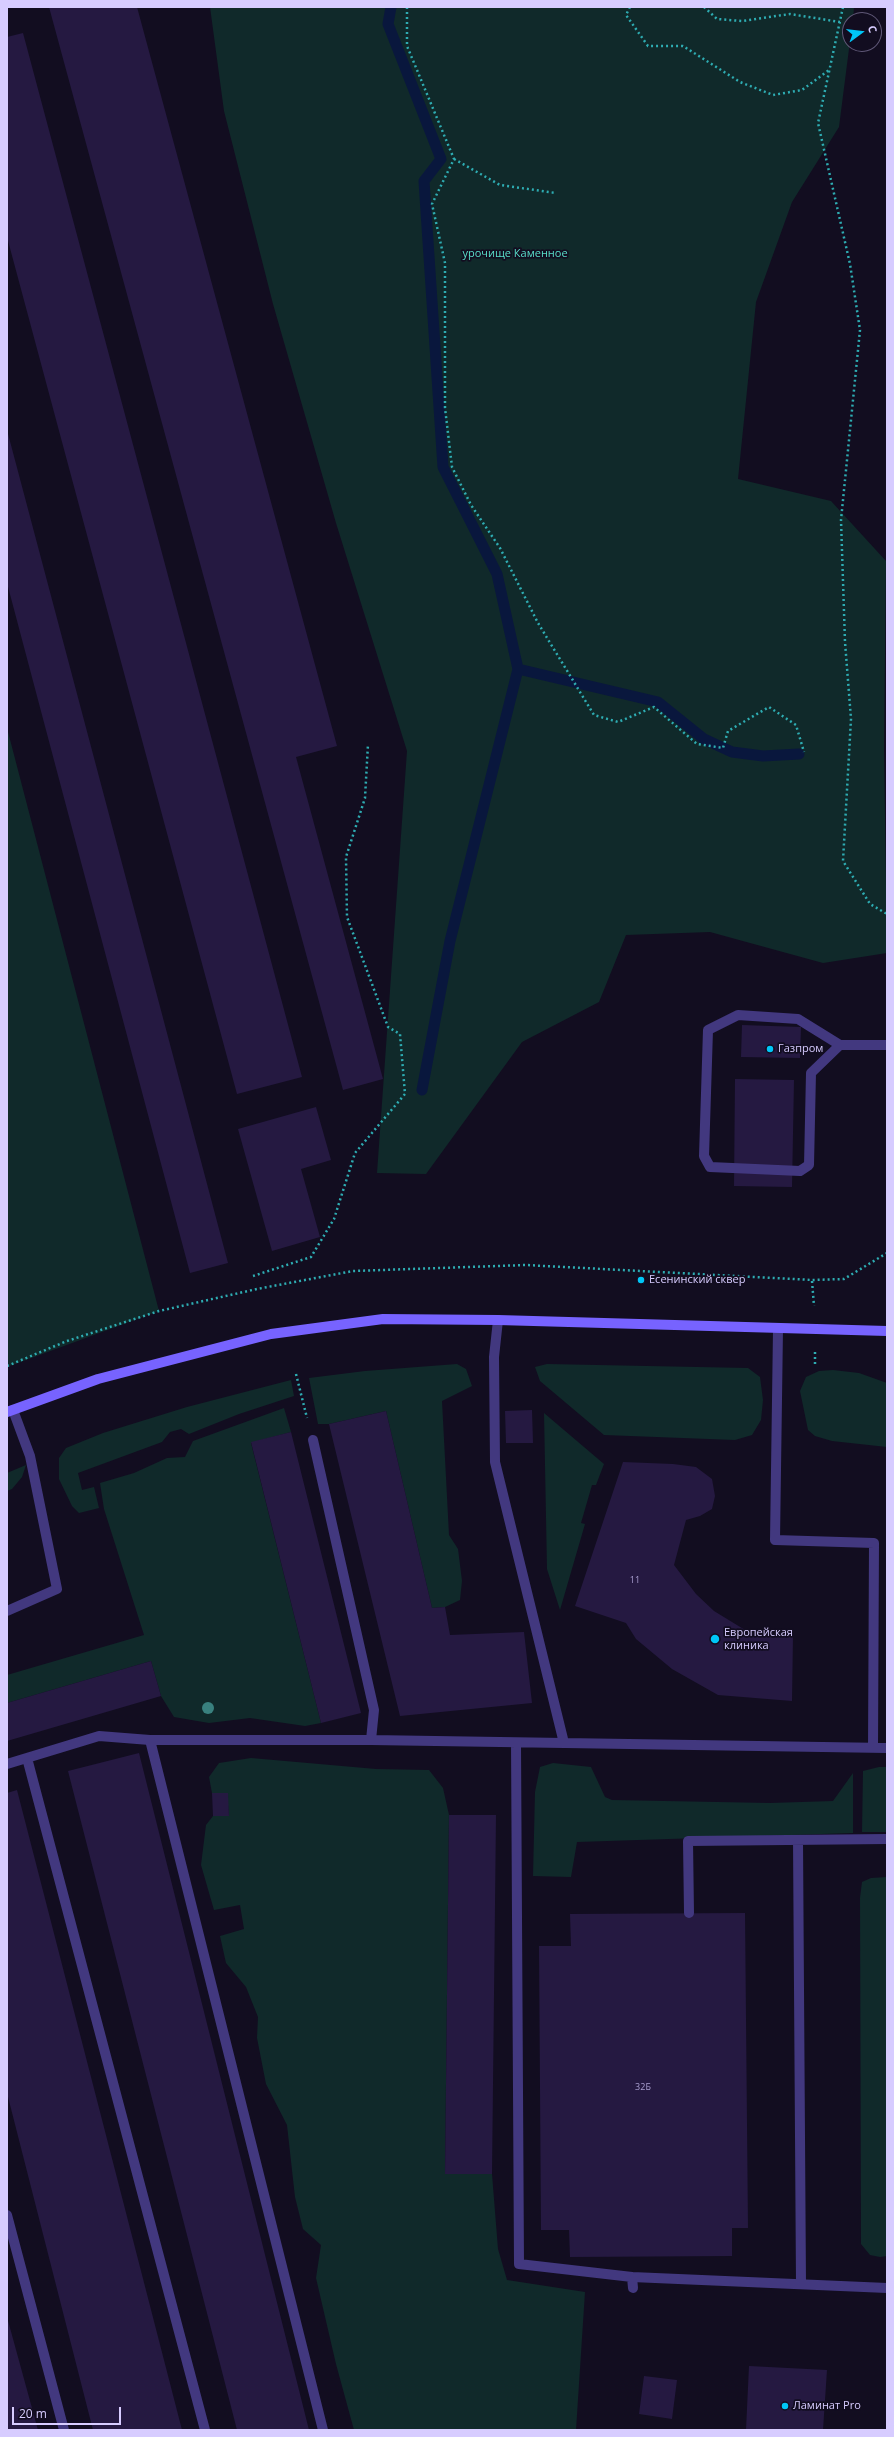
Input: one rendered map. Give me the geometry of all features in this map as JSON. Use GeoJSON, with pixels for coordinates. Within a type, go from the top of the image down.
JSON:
{"type":"FeatureCollection","features":[{"type":"Feature","properties":{"kind":"street"},"geometry":{"type":"LineString","coordinates":[[10,1411],[98,1379],[271,1334],[383,1319],[498,1320],[887,1332]]}},
{"type":"Feature","properties":{"kind":"lane"},"geometry":{"type":"LineString","coordinates":[[840,1045],[811,1073],[810,1165],[800,1171],[710,1166],[704,1156],[708,1030],[738,1015],[798,1019],[840,1045],[887,1045]]}},
{"type":"Feature","properties":{"kind":"lane"},"geometry":{"type":"LineString","coordinates":[[498,1320],[494,1357],[495,1462],[564,1743]]}},
{"type":"Feature","properties":{"kind":"lane"},"geometry":{"type":"LineString","coordinates":[[778,1329],[774,1540],[874,1543],[872,1748]]}},
{"type":"Feature","properties":{"kind":"lane"},"geometry":{"type":"LineString","coordinates":[[7,1611],[57,1589],[30,1456],[10,1411]]}},
{"type":"Feature","properties":{"kind":"lane"},"geometry":{"type":"LineString","coordinates":[[313,1440],[374,1710],[371,1740]]}},
{"type":"Feature","properties":{"kind":"lane"},"geometry":{"type":"LineString","coordinates":[[7,1764],[99,1736],[150,1740],[371,1740],[887,1748]]}},
{"type":"Feature","properties":{"kind":"lane"},"geometry":{"type":"LineString","coordinates":[[150,1740],[323,2430]]}},
{"type":"Feature","properties":{"kind":"lane"},"geometry":{"type":"LineString","coordinates":[[516,1743],[519,2264],[632,2277],[887,2288]]}},
{"type":"Feature","properties":{"kind":"lane"},"geometry":{"type":"LineString","coordinates":[[27,1758],[205,2430]]}},
{"type":"Feature","properties":{"kind":"lane"},"geometry":{"type":"LineString","coordinates":[[689,1913],[688,1841],[887,1839]]}},
{"type":"Feature","properties":{"kind":"lane"},"geometry":{"type":"LineString","coordinates":[[798,1840],[801,2284]]}},
{"type":"Feature","properties":{"kind":"lane"},"geometry":{"type":"LineString","coordinates":[[7,2215],[64,2430]]}},
{"type":"Feature","properties":{"kind":"lane"},"geometry":{"type":"LineString","coordinates":[[632,2277],[633,2288]]}},
{"type":"Feature","properties":{"kind":"path"},"geometry":{"type":"LineString","coordinates":[[407,7],[407,46],[454,160],[500,185],[556,194]]}},
{"type":"Feature","properties":{"kind":"path"},"geometry":{"type":"LineString","coordinates":[[630,7],[626,15],[648,46],[683,46],[740,82],[773,95],[802,90],[830,70]]}},
{"type":"Feature","properties":{"kind":"path"},"geometry":{"type":"LineString","coordinates":[[704,7],[717,19],[723,20],[742,22],[790,14],[840,22]]}},
{"type":"Feature","properties":{"kind":"path"},"geometry":{"type":"LineString","coordinates":[[842,7],[818,123],[850,264],[860,330],[841,520],[845,642],[851,719],[843,861],[870,904],[887,914]]}},
{"type":"Feature","properties":{"kind":"path"},"geometry":{"type":"LineString","coordinates":[[454,160],[432,204],[445,263],[445,408],[452,467],[471,505],[500,548],[538,622],[594,715],[618,722],[654,707],[697,744],[723,748],[728,731],[769,707],[796,725],[804,752]]}},
{"type":"Feature","properties":{"kind":"path"},"geometry":{"type":"LineString","coordinates":[[253,1276],[311,1257],[334,1219],[355,1153],[405,1094],[400,1034],[388,1027],[347,917],[346,857],[365,798],[368,744]]}},
{"type":"Feature","properties":{"kind":"path"},"geometry":{"type":"LineString","coordinates":[[7,1366],[67,1341],[159,1311],[257,1289],[353,1271],[526,1265],[812,1280],[844,1279],[887,1253]]}},
{"type":"Feature","properties":{"kind":"path"},"geometry":{"type":"LineString","coordinates":[[296,1374],[306,1416]]}},
{"type":"Feature","properties":{"kind":"green space","name":"урочище Каменное"},"geometry":{"type":"Polygon","coordinates":[[[210,7],[854,7],[854,12],[842,12],[842,52],[849,52],[839,127],[792,202],[756,302],[738,479],[831,501],[886,561],[884,749],[887,953],[823,963],[710,932],[626,935],[599,1002],[522,1042],[426,1174],[377,1173],[407,751],[336,523],[273,304],[224,111],[210,7]]]}},
{"type":"Feature","properties":{"kind":"green space"},"geometry":{"type":"Polygon","coordinates":[[[7,728],[159,1311],[7,1367],[7,728]]]}},
{"type":"Feature","properties":{"kind":"green space"},"geometry":{"type":"Polygon","coordinates":[[[457,1364],[466,1369],[472,1386],[442,1401],[449,1535],[458,1549],[462,1581],[460,1600],[445,1607],[432,1608],[386,1411],[329,1424],[318,1424],[309,1378],[365,1371],[457,1364]]]}},
{"type":"Feature","properties":{"kind":"green space"},"geometry":{"type":"Polygon","coordinates":[[[547,1364],[748,1368],[760,1377],[763,1400],[761,1420],[752,1435],[735,1440],[604,1435],[540,1381],[535,1367],[547,1364]]]}},
{"type":"Feature","properties":{"kind":"green space"},"geometry":{"type":"Polygon","coordinates":[[[833,1370],[859,1373],[887,1383],[887,1447],[832,1441],[815,1436],[808,1430],[800,1391],[806,1377],[819,1371],[833,1370]]]}},
{"type":"Feature","properties":{"kind":"green space"},"geometry":{"type":"Polygon","coordinates":[[[291,1380],[294,1396],[239,1414],[189,1434],[181,1429],[170,1432],[162,1442],[78,1473],[82,1490],[94,1487],[99,1508],[79,1513],[72,1506],[59,1479],[59,1458],[66,1448],[103,1433],[187,1407],[291,1380]]]}},
{"type":"Feature","properties":{"kind":"green space"},"geometry":{"type":"Polygon","coordinates":[[[284,1408],[291,1432],[251,1443],[321,1723],[305,1726],[250,1718],[209,1723],[174,1717],[161,1696],[151,1661],[7,1703],[7,1675],[144,1635],[104,1509],[100,1483],[134,1473],[167,1458],[185,1457],[193,1441],[284,1408]]]}},
{"type":"Feature","properties":{"kind":"green space"},"geometry":{"type":"Polygon","coordinates":[[[544,1413],[604,1464],[596,1485],[592,1485],[581,1523],[585,1524],[560,1610],[547,1569],[544,1413]]]}},
{"type":"Feature","properties":{"kind":"green space"},"geometry":{"type":"Polygon","coordinates":[[[26,1465],[22,1477],[12,1489],[7,1491],[7,1473],[26,1465]]]}},
{"type":"Feature","properties":{"kind":"green space"},"geometry":{"type":"Polygon","coordinates":[[[251,1758],[376,1769],[429,1770],[443,1788],[449,1815],[445,2173],[492,2174],[498,2249],[507,2280],[585,2292],[576,2430],[354,2430],[336,2364],[316,2278],[321,2245],[303,2229],[295,2197],[287,2125],[266,2084],[257,2038],[258,2017],[246,1987],[226,1963],[220,1936],[244,1929],[240,1905],[214,1910],[201,1865],[206,1825],[213,1816],[229,1816],[227,1794],[212,1793],[209,1777],[219,1763],[251,1758]]]}},
{"type":"Feature","properties":{"kind":"green space"},"geometry":{"type":"Polygon","coordinates":[[[553,1763],[591,1767],[605,1797],[612,1800],[770,1803],[833,1801],[853,1773],[853,1833],[577,1842],[571,1877],[533,1876],[535,1792],[540,1767],[553,1763]]]}},
{"type":"Feature","properties":{"kind":"green space"},"geometry":{"type":"Polygon","coordinates":[[[879,1767],[887,1767],[887,1832],[862,1832],[863,1771],[879,1767]]]}},
{"type":"Feature","properties":{"kind":"green space"},"geometry":{"type":"Polygon","coordinates":[[[887,1877],[887,2256],[880,2257],[870,2255],[861,2244],[860,1898],[862,1882],[871,1878],[887,1877]]]}},
{"type":"Feature","properties":{"kind":"building"},"geometry":{"type":"Polygon","coordinates":[[[49,7],[137,7],[337,746],[296,757],[383,1079],[343,1090],[49,7]]]}},
{"type":"Feature","properties":{"kind":"building"},"geometry":{"type":"Polygon","coordinates":[[[23,33],[302,1077],[237,1094],[7,237],[7,37],[23,33]]]}},
{"type":"Feature","properties":{"kind":"building"},"geometry":{"type":"Polygon","coordinates":[[[7,430],[228,1263],[190,1273],[7,583],[7,430]]]}},
{"type":"Feature","properties":{"kind":"building"},"geometry":{"type":"Polygon","coordinates":[[[742,1025],[801,1027],[800,1058],[741,1057],[742,1025]]]}},
{"type":"Feature","properties":{"kind":"building"},"geometry":{"type":"Polygon","coordinates":[[[735,1079],[794,1080],[792,1187],[734,1186],[735,1079]]]}},
{"type":"Feature","properties":{"kind":"building"},"geometry":{"type":"Polygon","coordinates":[[[316,1107],[331,1160],[301,1169],[320,1237],[272,1251],[238,1129],[316,1107]]]}},
{"type":"Feature","properties":{"kind":"building"},"geometry":{"type":"Polygon","coordinates":[[[532,1410],[533,1443],[506,1443],[505,1411],[532,1410]]]}},
{"type":"Feature","properties":{"kind":"building"},"geometry":{"type":"Polygon","coordinates":[[[386,1411],[432,1608],[445,1607],[450,1635],[524,1632],[532,1703],[400,1716],[329,1424],[386,1411]]]}},
{"type":"Feature","properties":{"kind":"building"},"geometry":{"type":"Polygon","coordinates":[[[291,1432],[361,1713],[321,1723],[251,1442],[291,1432]]]}},
{"type":"Feature","properties":{"kind":"building"},"geometry":{"type":"Polygon","coordinates":[[[623,1462],[673,1464],[696,1467],[712,1479],[715,1496],[712,1509],[700,1516],[686,1520],[674,1565],[696,1594],[714,1611],[750,1633],[793,1635],[792,1701],[718,1695],[672,1669],[636,1639],[626,1623],[575,1606],[623,1462]]]}},
{"type":"Feature","properties":{"kind":"building"},"geometry":{"type":"Polygon","coordinates":[[[151,1661],[161,1696],[7,1741],[7,1703],[151,1661]]]}},
{"type":"Feature","properties":{"kind":"building"},"geometry":{"type":"Polygon","coordinates":[[[139,1753],[309,2430],[237,2430],[68,1771],[139,1753]]]}},
{"type":"Feature","properties":{"kind":"building"},"geometry":{"type":"Polygon","coordinates":[[[17,1790],[182,2430],[93,2430],[7,2093],[7,1793],[17,1790]]]}},
{"type":"Feature","properties":{"kind":"building"},"geometry":{"type":"Polygon","coordinates":[[[212,1793],[228,1793],[229,1816],[213,1816],[212,1793]]]}},
{"type":"Feature","properties":{"kind":"building"},"geometry":{"type":"Polygon","coordinates":[[[449,1815],[496,1815],[492,2174],[445,2174],[449,1815]]]}},
{"type":"Feature","properties":{"kind":"building"},"geometry":{"type":"Polygon","coordinates":[[[745,1913],[748,2228],[732,2228],[732,2256],[570,2257],[569,2230],[541,2230],[539,1946],[571,1946],[570,1914],[745,1913]]]}},
{"type":"Feature","properties":{"kind":"building"},"geometry":{"type":"Polygon","coordinates":[[[7,2317],[38,2430],[7,2430],[7,2317]]]}},
{"type":"Feature","properties":{"kind":"building"},"geometry":{"type":"Polygon","coordinates":[[[749,2366],[827,2370],[823,2430],[746,2430],[749,2366]]]}},
{"type":"Feature","properties":{"kind":"building"},"geometry":{"type":"Polygon","coordinates":[[[644,2376],[677,2380],[672,2419],[639,2414],[644,2376]]]}},
{"type":"Feature","properties":{"kind":"waterway"},"geometry":{"type":"LineString","coordinates":[[391,7],[388,24],[441,159],[424,181],[443,467],[497,574],[518,669],[450,941],[422,1090]]}},
{"type":"Feature","properties":{"kind":"waterway"},"geometry":{"type":"LineString","coordinates":[[518,669],[658,702],[704,739],[732,752],[763,756],[799,754]]}},
{"type":"Feature","properties":{"kind":"place","name":"Газпром"},"geometry":{"type":"Point","coordinates":[770,1049]}},
{"type":"Feature","properties":{"kind":"place","name":"Есенинский сквер"},"geometry":{"type":"Point","coordinates":[641,1280]}},
{"type":"Feature","properties":{"kind":"place","name":"Европейская клиника"},"geometry":{"type":"Point","coordinates":[715,1639]}},
{"type":"Feature","properties":{"kind":"place","name":"Ламинат Pro"},"geometry":{"type":"Point","coordinates":[785,2406]}}]}
